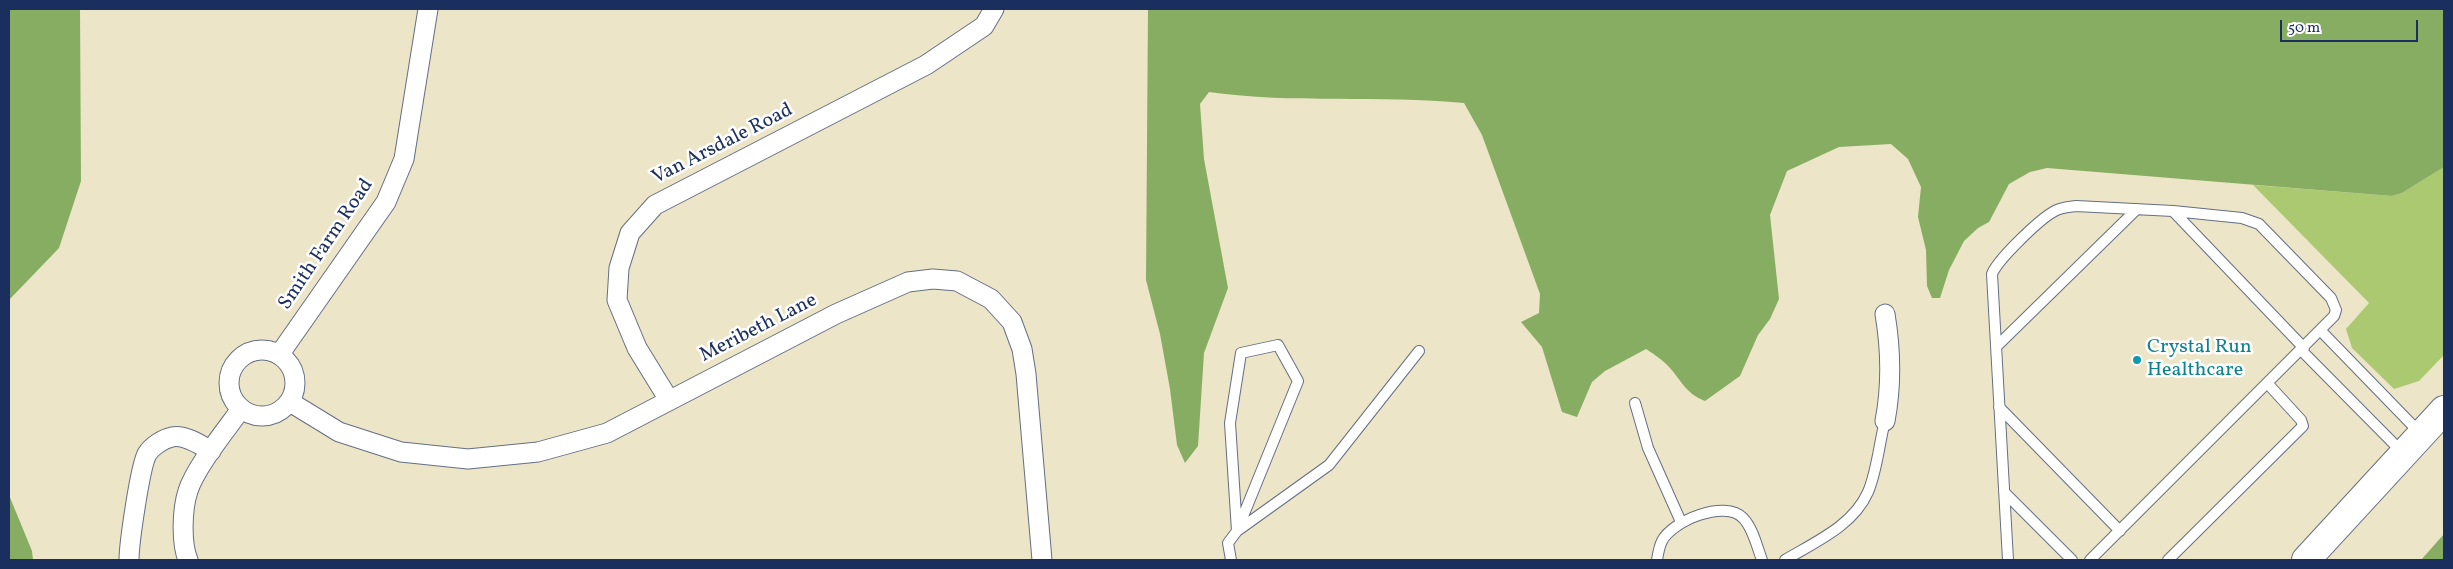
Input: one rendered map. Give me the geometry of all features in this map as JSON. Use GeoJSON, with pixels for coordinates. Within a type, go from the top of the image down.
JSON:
{"type":"FeatureCollection","features":[{"type":"Feature","properties":{"kind":"main road"},"geometry":{"type":"LineString","coordinates":[[2306,560],[2444,410]]}},
{"type":"Feature","properties":{"kind":"street","name":"Smith Farm Road"},"geometry":{"type":"LineString","coordinates":[[280,355],[386,202],[398,177],[404,159],[428,9]]}},
{"type":"Feature","properties":{"kind":"street","name":"Van Arsdale Road"},"geometry":{"type":"LineString","coordinates":[[669,400],[637,348],[617,300],[619,268],[630,233],[655,206],[926,65],[984,26],[994,9]]}},
{"type":"Feature","properties":{"kind":"street","name":"Meribeth Lane"},"geometry":{"type":"LineString","coordinates":[[290,402],[340,432],[370,444],[401,452],[468,459],[538,452],[606,433],[836,314],[908,282],[933,278],[957,281],[991,298],[1012,322],[1022,349],[1026,374],[1042,560]]}},
{"type":"Feature","properties":{"kind":"street"},"geometry":{"type":"LineString","coordinates":[[1885,314],[1890,341],[1891,373],[1885,420]]}},
{"type":"Feature","properties":{"kind":"street"},"geometry":{"type":"LineString","coordinates":[[258,350],[269,350],[280,355],[294,371],[295,392],[290,402],[273,415],[262,417],[251,415],[241,409],[230,390],[229,379],[235,364],[248,353],[258,350]]}},
{"type":"Feature","properties":{"kind":"street"},"geometry":{"type":"LineString","coordinates":[[188,560],[182,541],[188,491],[211,451],[241,409]]}},
{"type":"Feature","properties":{"kind":"street"},"geometry":{"type":"LineString","coordinates":[[129,560],[136,506],[147,454],[160,442],[174,436],[194,442],[211,451]]}},
{"type":"Feature","properties":{"kind":"lane"},"geometry":{"type":"LineString","coordinates":[[2008,560],[1992,274],[2001,259],[2049,214],[2062,208],[2076,206],[2173,211],[2242,218],[2259,224],[2334,303],[2334,316],[2090,560]]}},
{"type":"Feature","properties":{"kind":"lane"},"geometry":{"type":"LineString","coordinates":[[1996,347],[2138,209]]}},
{"type":"Feature","properties":{"kind":"lane"},"geometry":{"type":"LineString","coordinates":[[2173,211],[2404,454]]}},
{"type":"Feature","properties":{"kind":"lane"},"geometry":{"type":"LineString","coordinates":[[2321,331],[2422,434]]}},
{"type":"Feature","properties":{"kind":"lane"},"geometry":{"type":"LineString","coordinates":[[1231,560],[1228,542],[1236,531],[1298,381],[1278,345],[1241,353],[1230,423],[1236,531]]}},
{"type":"Feature","properties":{"kind":"lane"},"geometry":{"type":"LineString","coordinates":[[1236,531],[1329,465],[1419,351]]}},
{"type":"Feature","properties":{"kind":"lane"},"geometry":{"type":"LineString","coordinates":[[2168,560],[2302,426],[2301,420],[2268,384]]}},
{"type":"Feature","properties":{"kind":"lane"},"geometry":{"type":"LineString","coordinates":[[1635,403],[1648,448],[1681,522]]}},
{"type":"Feature","properties":{"kind":"lane"},"geometry":{"type":"LineString","coordinates":[[1999,408],[2120,531]]}},
{"type":"Feature","properties":{"kind":"lane"},"geometry":{"type":"LineString","coordinates":[[1785,560],[1845,524],[1861,504],[1868,492],[1885,420]]}},
{"type":"Feature","properties":{"kind":"lane"},"geometry":{"type":"LineString","coordinates":[[2004,492],[2072,560]]}},
{"type":"Feature","properties":{"kind":"lane"},"geometry":{"type":"LineString","coordinates":[[1657,560],[1662,541],[1681,522],[1721,509],[1732,510],[1743,518],[1750,529],[1762,560]]}},
{"type":"Feature","properties":{"kind":"green space"},"geometry":{"type":"Polygon","coordinates":[[[9,9],[80,9],[81,181],[59,248],[9,300],[9,9]]]}},
{"type":"Feature","properties":{"kind":"green space"},"geometry":{"type":"Polygon","coordinates":[[[1148,9],[2444,9],[2444,167],[2402,193],[2392,196],[2047,168],[2030,172],[2009,184],[1989,222],[1978,228],[1964,241],[1949,270],[1940,298],[1932,298],[1927,286],[1926,250],[1918,217],[1921,187],[1908,159],[1891,144],[1839,147],[1787,171],[1770,215],[1779,299],[1770,319],[1758,335],[1740,376],[1705,401],[1687,389],[1665,363],[1646,349],[1605,371],[1592,382],[1577,417],[1562,412],[1542,347],[1521,322],[1539,313],[1540,294],[1482,135],[1464,103],[1273,98],[1209,92],[1200,104],[1204,159],[1228,288],[1204,353],[1198,446],[1185,463],[1177,445],[1170,389],[1160,334],[1146,280],[1148,9]]]}},
{"type":"Feature","properties":{"kind":"green space"},"geometry":{"type":"Polygon","coordinates":[[[2444,167],[2444,355],[2419,381],[2394,389],[2352,348],[2346,329],[2369,303],[2253,185],[2392,196],[2402,193],[2444,167]]]}},
{"type":"Feature","properties":{"kind":"green space"},"geometry":{"type":"Polygon","coordinates":[[[9,495],[32,551],[33,560],[9,560],[9,495]]]}},
{"type":"Feature","properties":{"kind":"green space"},"geometry":{"type":"Polygon","coordinates":[[[2444,534],[2444,560],[2421,560],[2444,534]]]}},
{"type":"Feature","properties":{"kind":"place","name":"Crystal Run Healthcare"},"geometry":{"type":"Point","coordinates":[2137,360]}}]}
